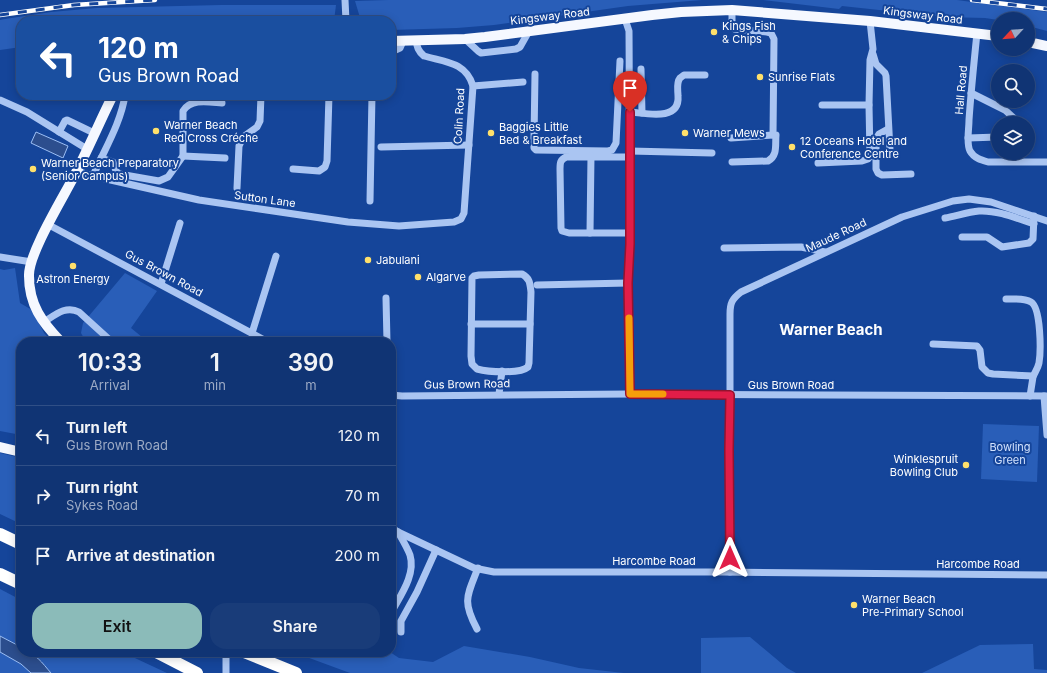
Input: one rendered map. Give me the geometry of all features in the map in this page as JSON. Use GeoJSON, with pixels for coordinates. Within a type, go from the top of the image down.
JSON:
{"type":"FeatureCollection","features":[{"type":"Feature","properties":{"kind":"highway"},"geometry":{"type":"LineString","coordinates":[[0,534],[16,542]]}},
{"type":"Feature","properties":{"kind":"highway"},"geometry":{"type":"LineString","coordinates":[[0,574],[16,582]]}},
{"type":"Feature","properties":{"kind":"highway"},"geometry":{"type":"LineString","coordinates":[[166,657],[197,673]]}},
{"type":"Feature","properties":{"kind":"highway"},"geometry":{"type":"LineString","coordinates":[[256,657],[296,673]]}},
{"type":"Feature","properties":{"kind":"main road","name":"Kingsway Road"},"geometry":{"type":"LineString","coordinates":[[396,41],[465,39],[681,12],[732,10],[870,21],[991,35]]}},
{"type":"Feature","properties":{"kind":"main road"},"geometry":{"type":"LineString","coordinates":[[1035,43],[1047,46]]}},
{"type":"Feature","properties":{"kind":"main road"},"geometry":{"type":"LineString","coordinates":[[57,337],[35,309],[30,297],[28,274],[49,225],[77,171],[110,100]]}},
{"type":"Feature","properties":{"kind":"main road"},"geometry":{"type":"LineString","coordinates":[[0,447],[16,451]]}},
{"type":"Feature","properties":{"kind":"street"},"geometry":{"type":"LineString","coordinates":[[345,0],[346,16]]}},
{"type":"Feature","properties":{"kind":"street"},"geometry":{"type":"LineString","coordinates":[[732,10],[732,25],[734,29],[767,32],[771,33],[774,39],[773,135],[776,135],[775,153],[771,160],[732,162]]}},
{"type":"Feature","properties":{"kind":"street"},"geometry":{"type":"LineString","coordinates":[[625,19],[629,31],[630,244],[628,283],[630,394]]}},
{"type":"Feature","properties":{"kind":"street"},"geometry":{"type":"LineString","coordinates":[[870,21],[876,64],[886,76],[890,150]]}},
{"type":"Feature","properties":{"kind":"street"},"geometry":{"type":"LineString","coordinates":[[465,39],[481,53],[511,50],[520,47],[529,31]]}},
{"type":"Feature","properties":{"kind":"street","name":"Hall Road"},"geometry":{"type":"LineString","coordinates":[[977,34],[971,93],[968,138],[969,149],[974,157],[988,162],[1047,162]]}},
{"type":"Feature","properties":{"kind":"street","name":"Colin Road"},"geometry":{"type":"LineString","coordinates":[[416,40],[417,47],[424,56],[459,66],[467,72],[473,86],[464,213],[461,219],[454,222]]}},
{"type":"Feature","properties":{"kind":"street"},"geometry":{"type":"LineString","coordinates":[[396,51],[400,48],[403,41]]}},
{"type":"Feature","properties":{"kind":"street"},"geometry":{"type":"LineString","coordinates":[[818,163],[865,160],[870,156],[870,60],[873,49]]}},
{"type":"Feature","properties":{"kind":"street"},"geometry":{"type":"LineString","coordinates":[[535,74],[534,145],[536,150],[608,151],[612,150],[616,143],[620,62]]}},
{"type":"Feature","properties":{"kind":"street"},"geometry":{"type":"LineString","coordinates":[[642,69],[642,112]]}},
{"type":"Feature","properties":{"kind":"street"},"geometry":{"type":"LineString","coordinates":[[630,112],[664,114],[672,112],[676,108],[679,100],[678,85],[680,78],[684,75],[705,75]]}},
{"type":"Feature","properties":{"kind":"street"},"geometry":{"type":"LineString","coordinates":[[473,86],[523,82]]}},
{"type":"Feature","properties":{"kind":"street"},"geometry":{"type":"LineString","coordinates":[[971,93],[1005,110],[1011,116]]}},
{"type":"Feature","properties":{"kind":"street"},"geometry":{"type":"LineString","coordinates":[[0,100],[27,112],[87,149]]}},
{"type":"Feature","properties":{"kind":"street"},"geometry":{"type":"LineString","coordinates":[[93,176],[120,115],[124,100]]}},
{"type":"Feature","properties":{"kind":"street"},"geometry":{"type":"LineString","coordinates":[[237,188],[239,146],[243,137],[257,127],[260,122],[261,100]]}},
{"type":"Feature","properties":{"kind":"street"},"geometry":{"type":"LineString","coordinates":[[292,169],[319,171],[325,167],[327,161],[328,100]]}},
{"type":"Feature","properties":{"kind":"street"},"geometry":{"type":"LineString","coordinates":[[370,202],[372,100]]}},
{"type":"Feature","properties":{"kind":"street"},"geometry":{"type":"LineString","coordinates":[[101,158],[113,162],[116,171],[119,174],[159,181],[168,177],[183,156],[183,111],[186,106],[199,102],[222,103]]}},
{"type":"Feature","properties":{"kind":"street"},"geometry":{"type":"LineString","coordinates":[[822,105],[869,105]]}},
{"type":"Feature","properties":{"kind":"street"},"geometry":{"type":"LineString","coordinates":[[59,132],[67,120],[94,133]]}},
{"type":"Feature","properties":{"kind":"street"},"geometry":{"type":"LineString","coordinates":[[617,123],[630,122]]}},
{"type":"Feature","properties":{"kind":"street"},"geometry":{"type":"LineString","coordinates":[[888,129],[879,134],[876,139],[876,169],[878,173],[912,174]]}},
{"type":"Feature","properties":{"kind":"street"},"geometry":{"type":"LineString","coordinates":[[731,138],[773,135]]}},
{"type":"Feature","properties":{"kind":"street"},"geometry":{"type":"LineString","coordinates":[[968,138],[991,137]]}},
{"type":"Feature","properties":{"kind":"street"},"geometry":{"type":"LineString","coordinates":[[381,147],[469,145]]}},
{"type":"Feature","properties":{"kind":"street"},"geometry":{"type":"LineString","coordinates":[[630,233],[569,234],[562,231],[560,162],[562,159],[566,157],[630,154],[712,153]]}},
{"type":"Feature","properties":{"kind":"street"},"geometry":{"type":"LineString","coordinates":[[183,156],[225,158]]}},
{"type":"Feature","properties":{"kind":"street"},"geometry":{"type":"LineString","coordinates":[[590,233],[591,156]]}},
{"type":"Feature","properties":{"kind":"street","name":"Sutton Lane"},"geometry":{"type":"LineString","coordinates":[[77,171],[199,200],[348,222],[399,226],[454,222]]}},
{"type":"Feature","properties":{"kind":"street","name":"Maude Road"},"geometry":{"type":"LineString","coordinates":[[730,572],[730,304],[734,297],[741,292],[825,252],[902,217],[962,199],[991,202],[1034,220],[1047,221]]}},
{"type":"Feature","properties":{"kind":"street"},"geometry":{"type":"LineString","coordinates":[[945,218],[978,211],[989,211],[1034,220],[1033,239],[1029,243],[1002,247],[987,236],[962,237]]}},
{"type":"Feature","properties":{"kind":"street"},"geometry":{"type":"LineString","coordinates":[[161,284],[180,223]]}},
{"type":"Feature","properties":{"kind":"street","name":"Gus Brown Road"},"geometry":{"type":"LineString","coordinates":[[49,225],[259,337]]}},
{"type":"Feature","properties":{"kind":"street"},"geometry":{"type":"LineString","coordinates":[[724,248],[801,247],[825,252]]}},
{"type":"Feature","properties":{"kind":"street"},"geometry":{"type":"LineString","coordinates":[[252,333],[276,256]]}},
{"type":"Feature","properties":{"kind":"street"},"geometry":{"type":"LineString","coordinates":[[0,257],[32,262]]}},
{"type":"Feature","properties":{"kind":"street"},"geometry":{"type":"LineString","coordinates":[[479,274],[522,274],[528,278],[530,283],[528,367],[522,371],[481,370],[474,367],[471,356],[471,324],[471,283],[474,276],[479,274]]}},
{"type":"Feature","properties":{"kind":"street"},"geometry":{"type":"LineString","coordinates":[[537,285],[628,283]]}},
{"type":"Feature","properties":{"kind":"street"},"geometry":{"type":"LineString","coordinates":[[386,298],[387,337]]}},
{"type":"Feature","properties":{"kind":"street"},"geometry":{"type":"LineString","coordinates":[[1006,299],[1026,300],[1032,302],[1036,308],[1039,363],[1034,376],[1030,396]]}},
{"type":"Feature","properties":{"kind":"street"},"geometry":{"type":"LineString","coordinates":[[44,322],[63,310],[75,309],[107,337]]}},
{"type":"Feature","properties":{"kind":"street"},"geometry":{"type":"LineString","coordinates":[[471,324],[530,324]]}},
{"type":"Feature","properties":{"kind":"street"},"geometry":{"type":"LineString","coordinates":[[933,344],[977,346],[980,350],[982,367],[988,373],[1034,376]]}},
{"type":"Feature","properties":{"kind":"street"},"geometry":{"type":"LineString","coordinates":[[499,394],[502,371]]}},
{"type":"Feature","properties":{"kind":"street","name":"Gus Brown Road"},"geometry":{"type":"LineString","coordinates":[[396,395],[630,394],[1046,396]]}},
{"type":"Feature","properties":{"kind":"street"},"geometry":{"type":"LineString","coordinates":[[1046,396],[1047,435]]}},
{"type":"Feature","properties":{"kind":"street"},"geometry":{"type":"LineString","coordinates":[[396,603],[411,574],[410,554],[398,532]]}},
{"type":"Feature","properties":{"kind":"street","name":"Harcombe Road"},"geometry":{"type":"LineString","coordinates":[[398,532],[478,568],[494,572],[730,572],[1047,575]]}},
{"type":"Feature","properties":{"kind":"street"},"geometry":{"type":"LineString","coordinates":[[401,632],[401,621],[417,592],[436,550]]}},
{"type":"Feature","properties":{"kind":"street"},"geometry":{"type":"LineString","coordinates":[[477,629],[470,618],[466,601],[467,594],[478,568]]}},
{"type":"Feature","properties":{"kind":"street"},"geometry":{"type":"LineString","coordinates":[[226,657],[226,673]]}},
{"type":"Feature","properties":{"kind":"green space"},"geometry":{"type":"Polygon","coordinates":[[[702,0],[628,6],[494,25],[396,30],[396,16],[360,16],[355,1],[702,0]]]}},
{"type":"Feature","properties":{"kind":"green space"},"geometry":{"type":"Polygon","coordinates":[[[763,0],[957,0],[1047,12],[1047,31],[1035,28],[1035,12],[991,12],[991,19],[944,17],[842,6],[839,9],[763,0]]]}},
{"type":"Feature","properties":{"kind":"green space"},"geometry":{"type":"Polygon","coordinates":[[[221,5],[336,5],[335,16],[26,16],[97,8],[221,5]]]}},
{"type":"Feature","properties":{"kind":"green space"},"geometry":{"type":"Polygon","coordinates":[[[16,17],[16,48],[0,50],[0,20],[16,17]]]}},
{"type":"Feature","properties":{"kind":"green space"},"geometry":{"type":"Polygon","coordinates":[[[15,268],[20,303],[32,310],[44,333],[48,337],[16,337],[16,434],[0,431],[0,269],[4,270],[15,268]]]}},
{"type":"Feature","properties":{"kind":"green space"},"geometry":{"type":"Polygon","coordinates":[[[125,273],[157,291],[131,328],[142,337],[83,337],[81,333],[83,323],[125,273]]]}},
{"type":"Feature","properties":{"kind":"green space","name":"Bowling Green"},"geometry":{"type":"Polygon","coordinates":[[[983,424],[1039,426],[1037,482],[981,479],[983,424]]]}},
{"type":"Feature","properties":{"kind":"green space"},"geometry":{"type":"Polygon","coordinates":[[[0,453],[16,457],[16,522],[0,514],[0,453]]]}},
{"type":"Feature","properties":{"kind":"green space"},"geometry":{"type":"Polygon","coordinates":[[[0,589],[16,597],[16,644],[0,636],[0,589]]]}},
{"type":"Feature","properties":{"kind":"green space"},"geometry":{"type":"Polygon","coordinates":[[[750,637],[787,668],[796,673],[701,673],[701,638],[750,637]]]}},
{"type":"Feature","properties":{"kind":"green space"},"geometry":{"type":"Polygon","coordinates":[[[1033,644],[1034,669],[1047,670],[1047,673],[922,673],[980,645],[1033,644]]]}},
{"type":"Feature","properties":{"kind":"green space"},"geometry":{"type":"Polygon","coordinates":[[[464,646],[530,657],[579,668],[624,673],[350,673],[307,657],[396,656],[399,658],[433,662],[464,646]]]}},
{"type":"Feature","properties":{"kind":"green space"},"geometry":{"type":"Polygon","coordinates":[[[0,652],[21,664],[31,673],[0,673],[0,652]]]}},
{"type":"Feature","properties":{"kind":"green space"},"geometry":{"type":"Polygon","coordinates":[[[36,657],[133,657],[167,673],[51,673],[36,657]]]}},
{"type":"Feature","properties":{"kind":"shaded area"},"geometry":{"type":"Polygon","coordinates":[[[36,132],[68,146],[63,158],[31,143],[36,132]]]}},
{"type":"Feature","properties":{"kind":"shaded area"},"geometry":{"type":"Polygon","coordinates":[[[0,636],[16,644],[16,657],[36,657],[51,673],[31,673],[21,664],[0,652],[0,636]]]}},
{"type":"Feature","properties":{"kind":"railway"},"geometry":{"type":"LineString","coordinates":[[0,15],[74,5],[155,0]]}},
{"type":"Feature","properties":{"kind":"railway"},"geometry":{"type":"LineString","coordinates":[[972,0],[1047,9]]}},
{"type":"Feature","properties":{"kind":"slow traffic"},"geometry":{"type":"LineString","coordinates":[[629,318],[630,394],[663,394]]}},
{"type":"Feature","properties":{"kind":"place","name":"Kings Fish & Chips"},"geometry":{"type":"Point","coordinates":[714,32]}},
{"type":"Feature","properties":{"kind":"place","name":"Sunrise Flats"},"geometry":{"type":"Point","coordinates":[760,77]}},
{"type":"Feature","properties":{"kind":"place","name":"Warner Beach Red Cross Créche"},"geometry":{"type":"Point","coordinates":[156,131]}},
{"type":"Feature","properties":{"kind":"place","name":"Baggies Little Bed & Breakfast"},"geometry":{"type":"Point","coordinates":[491,133]}},
{"type":"Feature","properties":{"kind":"place","name":"Warner Mews"},"geometry":{"type":"Point","coordinates":[685,133]}},
{"type":"Feature","properties":{"kind":"place","name":"12 Oceans Hotel and Conference Centre"},"geometry":{"type":"Point","coordinates":[792,147]}},
{"type":"Feature","properties":{"kind":"place","name":"Warner Beach Preparatory (Senior Campus)"},"geometry":{"type":"Point","coordinates":[33,169]}},
{"type":"Feature","properties":{"kind":"place","name":"Jabulani"},"geometry":{"type":"Point","coordinates":[368,260]}},
{"type":"Feature","properties":{"kind":"place","name":"Astron Energy"},"geometry":{"type":"Point","coordinates":[73,266]}},
{"type":"Feature","properties":{"kind":"place","name":"Algarve"},"geometry":{"type":"Point","coordinates":[418,277]}},
{"type":"Feature","properties":{"kind":"place","name":"Winklespruit Bowling Club"},"geometry":{"type":"Point","coordinates":[966,465]}},
{"type":"Feature","properties":{"kind":"place","name":"Warner Beach Pre-Primary School"},"geometry":{"type":"Point","coordinates":[854,605]}},
{"type":"Feature","properties":{"kind":"district","name":"Warner Beach"},"geometry":{"type":"Point","coordinates":[831,330]}},
{"type":"Feature","properties":{"kind":"route"},"geometry":{"type":"LineString","coordinates":[[630,112],[630,244],[628,283],[630,394],[730,395],[730,558]]}}]}
